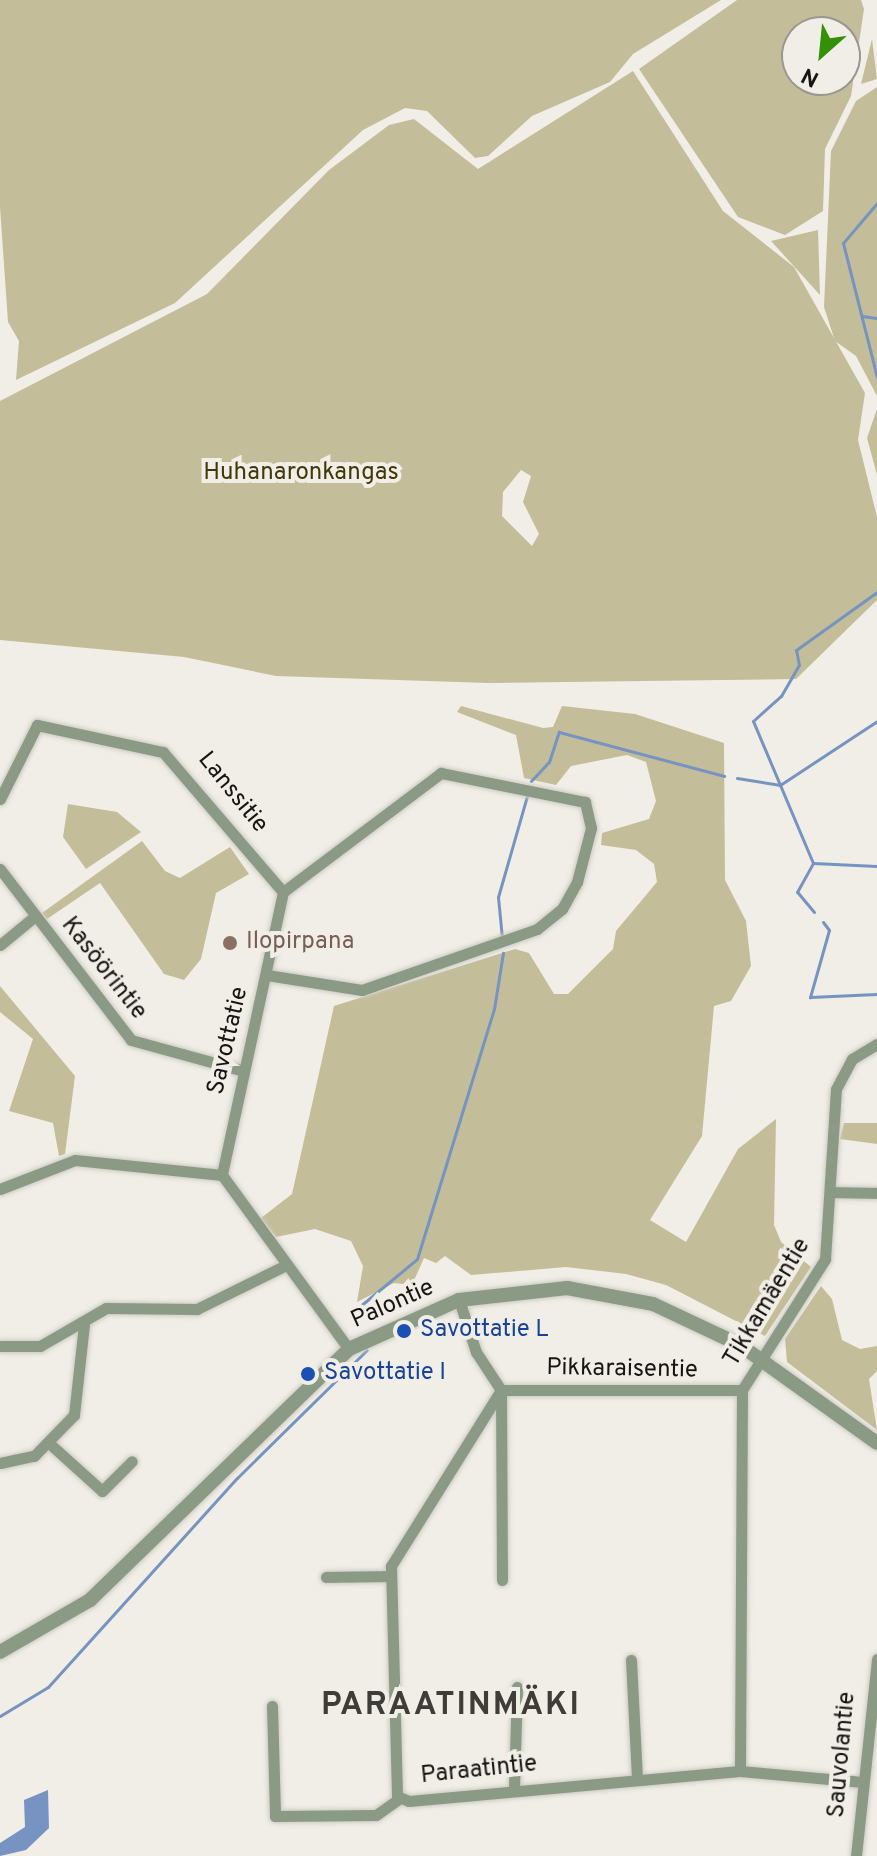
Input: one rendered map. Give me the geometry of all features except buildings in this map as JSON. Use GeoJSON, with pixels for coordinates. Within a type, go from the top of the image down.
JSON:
{"type":"FeatureCollection","features":[{"type":"Feature","properties":{"kind":"street","name":"Lanssitie"},"geometry":{"type":"LineString","coordinates":[[0,799],[37,725],[177,760],[283,892]]}},
{"type":"Feature","properties":{"kind":"street"},"geometry":{"type":"LineString","coordinates":[[267,975],[362,990],[537,929],[562,909],[577,882],[591,828],[575,795],[441,773],[283,892]]}},
{"type":"Feature","properties":{"kind":"street","name":"Kasöörintie"},"geometry":{"type":"LineString","coordinates":[[0,869],[131,1040],[244,1071]]}},
{"type":"Feature","properties":{"kind":"street","name":"Savottatie"},"geometry":{"type":"LineString","coordinates":[[222,1175],[283,892]]}},
{"type":"Feature","properties":{"kind":"street"},"geometry":{"type":"LineString","coordinates":[[0,945],[34,917]]}},
{"type":"Feature","properties":{"kind":"street","name":"Tikkamäentie"},"geometry":{"type":"LineString","coordinates":[[740,1771],[742,1390],[758,1357],[825,1259],[836,1089],[852,1059],[877,1044]]}},
{"type":"Feature","properties":{"kind":"street"},"geometry":{"type":"LineString","coordinates":[[0,1189],[75,1160],[222,1175],[349,1349]]}},
{"type":"Feature","properties":{"kind":"street"},"geometry":{"type":"LineString","coordinates":[[831,1192],[877,1193]]}},
{"type":"Feature","properties":{"kind":"street"},"geometry":{"type":"LineString","coordinates":[[0,1346],[40,1346],[84,1325],[106,1308],[197,1309],[286,1265]]}},
{"type":"Feature","properties":{"kind":"street","name":"Palontie"},"geometry":{"type":"LineString","coordinates":[[0,1652],[90,1600],[349,1349],[459,1300],[543,1288],[615,1294],[690,1318],[758,1357],[877,1443]]}},
{"type":"Feature","properties":{"kind":"street"},"geometry":{"type":"LineString","coordinates":[[459,1300],[476,1352],[501,1390],[502,1580]]}},
{"type":"Feature","properties":{"kind":"street"},"geometry":{"type":"LineString","coordinates":[[0,1463],[50,1444],[74,1415],[84,1325]]}},
{"type":"Feature","properties":{"kind":"street","name":"Pikkaraisentie"},"geometry":{"type":"LineString","coordinates":[[501,1390],[742,1390]]}},
{"type":"Feature","properties":{"kind":"street","name":"Paraatintie"},"geometry":{"type":"LineString","coordinates":[[501,1390],[399,1544],[390,1576],[393,1782],[400,1798],[740,1771],[863,1782]]}},
{"type":"Feature","properties":{"kind":"street"},"geometry":{"type":"LineString","coordinates":[[50,1444],[102,1491],[132,1461]]}},
{"type":"Feature","properties":{"kind":"street"},"geometry":{"type":"LineString","coordinates":[[326,1577],[390,1576]]}},
{"type":"Feature","properties":{"kind":"street","name":"Sauvolantie"},"geometry":{"type":"LineString","coordinates":[[856,1856],[877,1659]]}},
{"type":"Feature","properties":{"kind":"street"},"geometry":{"type":"LineString","coordinates":[[631,1660],[637,1779]]}},
{"type":"Feature","properties":{"kind":"street"},"geometry":{"type":"LineString","coordinates":[[514,1788],[517,1687]]}},
{"type":"Feature","properties":{"kind":"street"},"geometry":{"type":"LineString","coordinates":[[272,1706],[275,1816],[376,1815],[400,1798]]}},
{"type":"Feature","properties":{"kind":"green space"},"geometry":{"type":"Polygon","coordinates":[[[0,0],[721,0],[633,54],[610,82],[532,116],[488,156],[475,158],[427,111],[405,108],[363,130],[175,303],[16,380],[19,341],[8,322],[0,207],[0,0]]]}},
{"type":"Feature","properties":{"kind":"green space"},"geometry":{"type":"Polygon","coordinates":[[[737,0],[861,0],[864,9],[861,29],[861,16],[781,16],[781,96],[851,96],[825,149],[823,211],[785,235],[738,217],[639,69],[737,0]]]}},
{"type":"Feature","properties":{"kind":"green space"},"geometry":{"type":"Polygon","coordinates":[[[872,39],[877,79],[861,84],[872,39]]]}},
{"type":"Feature","properties":{"kind":"green space","name":"Huhanaronkangas"},"geometry":{"type":"Polygon","coordinates":[[[633,71],[723,211],[794,267],[865,393],[858,440],[877,517],[877,600],[796,679],[488,683],[276,676],[184,657],[0,640],[0,401],[207,294],[329,170],[389,125],[414,119],[478,169],[633,71]],[[521,470],[503,492],[502,516],[532,546],[539,534],[523,502],[531,476],[521,470]]]}},
{"type":"Feature","properties":{"kind":"green space"},"geometry":{"type":"Polygon","coordinates":[[[877,87],[877,396],[856,356],[835,341],[824,307],[831,151],[856,101],[877,87]]]}},
{"type":"Feature","properties":{"kind":"green space"},"geometry":{"type":"Polygon","coordinates":[[[818,230],[820,295],[771,241],[818,230]]]}},
{"type":"Feature","properties":{"kind":"green space"},"geometry":{"type":"Polygon","coordinates":[[[877,409],[877,475],[867,438],[877,409]]]}},
{"type":"Feature","properties":{"kind":"green space"},"geometry":{"type":"Polygon","coordinates":[[[461,706],[543,728],[553,727],[562,706],[635,714],[724,743],[725,880],[746,921],[751,966],[731,1001],[714,1006],[702,1136],[650,1220],[686,1242],[738,1149],[776,1119],[774,1225],[781,1242],[811,1267],[765,1336],[666,1285],[626,1274],[566,1267],[471,1275],[445,1256],[436,1263],[424,1258],[412,1285],[394,1283],[357,1302],[363,1266],[351,1241],[315,1229],[276,1237],[261,1218],[292,1194],[334,1006],[515,949],[529,953],[554,994],[568,994],[613,949],[616,931],[657,882],[654,864],[636,850],[601,845],[602,833],[649,819],[656,801],[646,762],[627,755],[571,766],[556,785],[524,778],[516,735],[457,712],[461,706]]]}},
{"type":"Feature","properties":{"kind":"green space"},"geometry":{"type":"Polygon","coordinates":[[[68,804],[117,812],[141,832],[86,869],[63,837],[68,804]]]}},
{"type":"Feature","properties":{"kind":"green space"},"geometry":{"type":"Polygon","coordinates":[[[142,841],[165,871],[180,878],[230,847],[249,874],[216,893],[201,959],[184,980],[164,974],[100,883],[47,919],[42,913],[142,841]]]}},
{"type":"Feature","properties":{"kind":"green space"},"geometry":{"type":"Polygon","coordinates":[[[0,986],[75,1076],[65,1154],[59,1156],[53,1123],[9,1111],[33,1039],[0,1012],[0,986]]]}},
{"type":"Feature","properties":{"kind":"green space"},"geometry":{"type":"Polygon","coordinates":[[[844,1123],[877,1123],[877,1144],[840,1139],[844,1123]]]}},
{"type":"Feature","properties":{"kind":"green space"},"geometry":{"type":"Polygon","coordinates":[[[821,1286],[832,1299],[842,1340],[860,1349],[877,1346],[877,1371],[869,1379],[877,1430],[787,1362],[785,1339],[821,1286]]]}},
{"type":"Feature","properties":{"kind":"water"},"geometry":{"type":"Polygon","coordinates":[[[48,1790],[49,1828],[26,1850],[0,1856],[0,1843],[25,1827],[24,1800],[48,1790]]]}},
{"type":"Feature","properties":{"kind":"waterway"},"geometry":{"type":"LineString","coordinates":[[877,203],[843,243],[877,377]]}},
{"type":"Feature","properties":{"kind":"waterway"},"geometry":{"type":"LineString","coordinates":[[862,316],[877,318]]}},
{"type":"Feature","properties":{"kind":"waterway"},"geometry":{"type":"LineString","coordinates":[[814,912],[797,892],[813,863],[753,721],[781,696],[799,665],[796,650],[877,592]]}},
{"type":"Feature","properties":{"kind":"waterway"},"geometry":{"type":"LineString","coordinates":[[737,778],[780,785],[877,721]]}},
{"type":"Feature","properties":{"kind":"waterway"},"geometry":{"type":"LineString","coordinates":[[531,781],[549,762],[559,732],[724,776]]}},
{"type":"Feature","properties":{"kind":"waterway"},"geometry":{"type":"LineString","coordinates":[[502,938],[498,897],[527,796]]}},
{"type":"Feature","properties":{"kind":"waterway"},"geometry":{"type":"LineString","coordinates":[[813,863],[877,866]]}},
{"type":"Feature","properties":{"kind":"waterway"},"geometry":{"type":"LineString","coordinates":[[823,922],[829,930],[810,997],[877,994]]}},
{"type":"Feature","properties":{"kind":"waterway"},"geometry":{"type":"LineString","coordinates":[[359,1307],[417,1259],[494,1009],[503,953]]}},
{"type":"Feature","properties":{"kind":"waterway"},"geometry":{"type":"LineString","coordinates":[[0,1716],[48,1687],[237,1478],[367,1350]]}},
{"type":"Feature","properties":{"kind":"place","name":"Ilopirpana"},"geometry":{"type":"Point","coordinates":[230,943]}},
{"type":"Feature","properties":{"kind":"place","name":"Savottatie L"},"geometry":{"type":"Point","coordinates":[404,1331]}},
{"type":"Feature","properties":{"kind":"place","name":"Savottatie I"},"geometry":{"type":"Point","coordinates":[308,1374]}},
{"type":"Feature","properties":{"kind":"district","name":"PARAATINMÄKI"},"geometry":{"type":"Point","coordinates":[451,1706]}}]}
